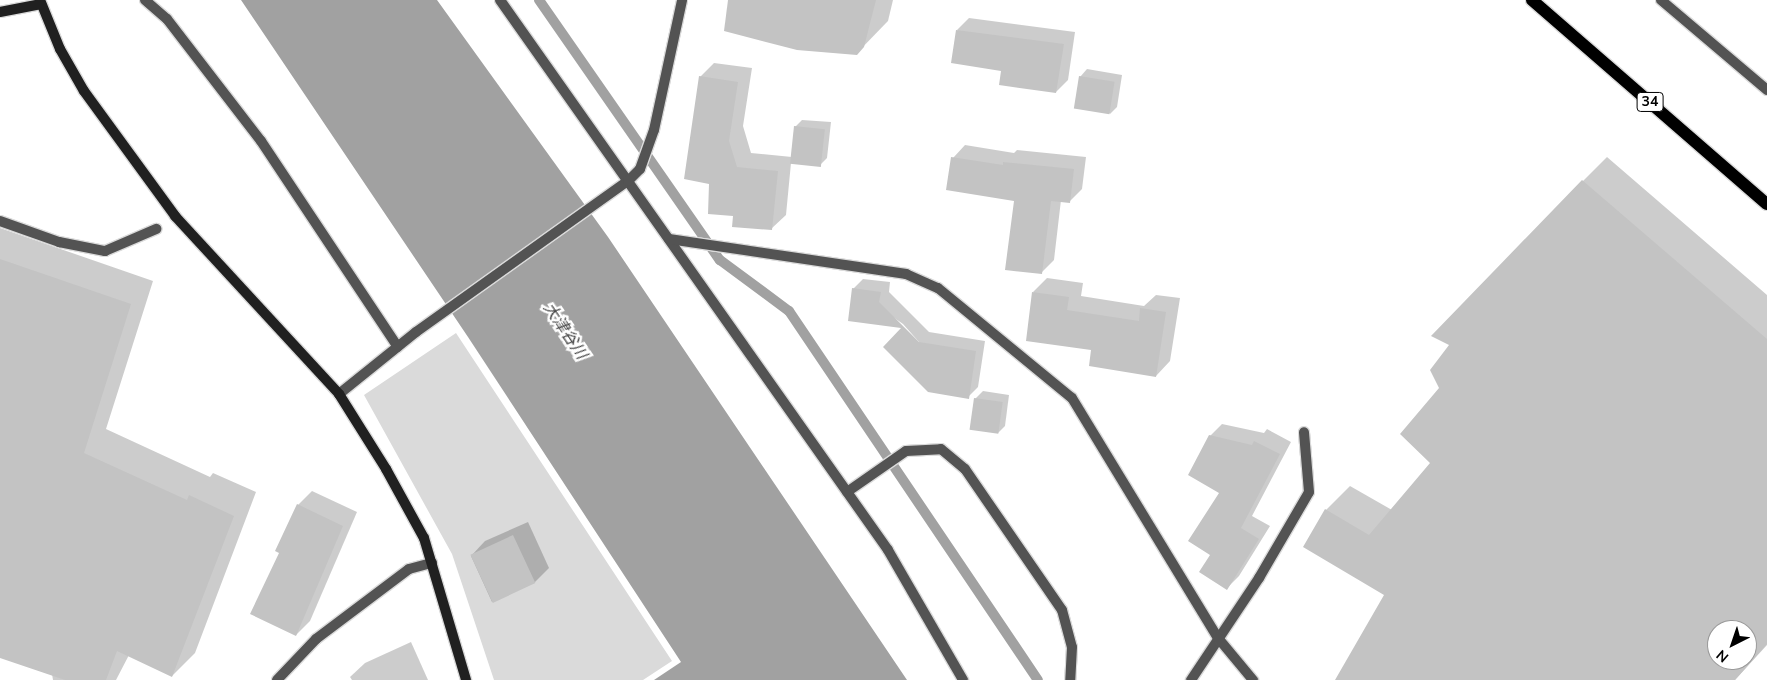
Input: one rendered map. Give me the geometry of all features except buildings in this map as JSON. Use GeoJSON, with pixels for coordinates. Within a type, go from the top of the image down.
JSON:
{"type":"FeatureCollection","features":[{"type":"Feature","properties":{"kind":"main road","name":"34"},"geometry":{"type":"LineString","coordinates":[[1532,0],[1767,204]]}},
{"type":"Feature","properties":{"kind":"street"},"geometry":{"type":"LineString","coordinates":[[145,0],[167,19],[261,141],[398,347]]}},
{"type":"Feature","properties":{"kind":"street"},"geometry":{"type":"LineString","coordinates":[[500,0],[888,550],[963,680]]}},
{"type":"Feature","properties":{"kind":"street"},"geometry":{"type":"LineString","coordinates":[[339,394],[416,332],[628,181],[640,169],[654,130],[682,0]]}},
{"type":"Feature","properties":{"kind":"street"},"geometry":{"type":"LineString","coordinates":[[1661,0],[1767,90]]}},
{"type":"Feature","properties":{"kind":"street"},"geometry":{"type":"LineString","coordinates":[[0,12],[41,2],[84,91],[175,216],[339,394],[391,478],[424,538],[466,680]]}},
{"type":"Feature","properties":{"kind":"street"},"geometry":{"type":"LineString","coordinates":[[0,221],[59,242],[105,251],[156,230]]}},
{"type":"Feature","properties":{"kind":"street"},"geometry":{"type":"LineString","coordinates":[[669,239],[906,274],[938,288],[1072,398],[1218,638],[1253,680]]}},
{"type":"Feature","properties":{"kind":"street"},"geometry":{"type":"LineString","coordinates":[[1191,680],[1259,578],[1309,492],[1304,432]]}},
{"type":"Feature","properties":{"kind":"street"},"geometry":{"type":"LineString","coordinates":[[847,492],[906,451],[940,449],[959,464],[1062,610],[1072,647],[1070,680]]}},
{"type":"Feature","properties":{"kind":"street"},"geometry":{"type":"LineString","coordinates":[[277,680],[316,639],[409,569],[432,563]]}},
{"type":"Feature","properties":{"kind":"shaded area"},"geometry":{"type":"Polygon","coordinates":[[[456,333],[672,661],[643,680],[494,680],[452,554],[364,395],[456,333]]]}},
{"type":"Feature","properties":{"kind":"water","name":"大津谷川"},"geometry":{"type":"Polygon","coordinates":[[[241,0],[437,0],[608,237],[907,680],[654,680],[681,662],[468,337],[241,0]]]}},
{"type":"Feature","properties":{"kind":"waterway"},"geometry":{"type":"LineString","coordinates":[[539,0],[720,260],[789,311],[1038,680]]}}]}
